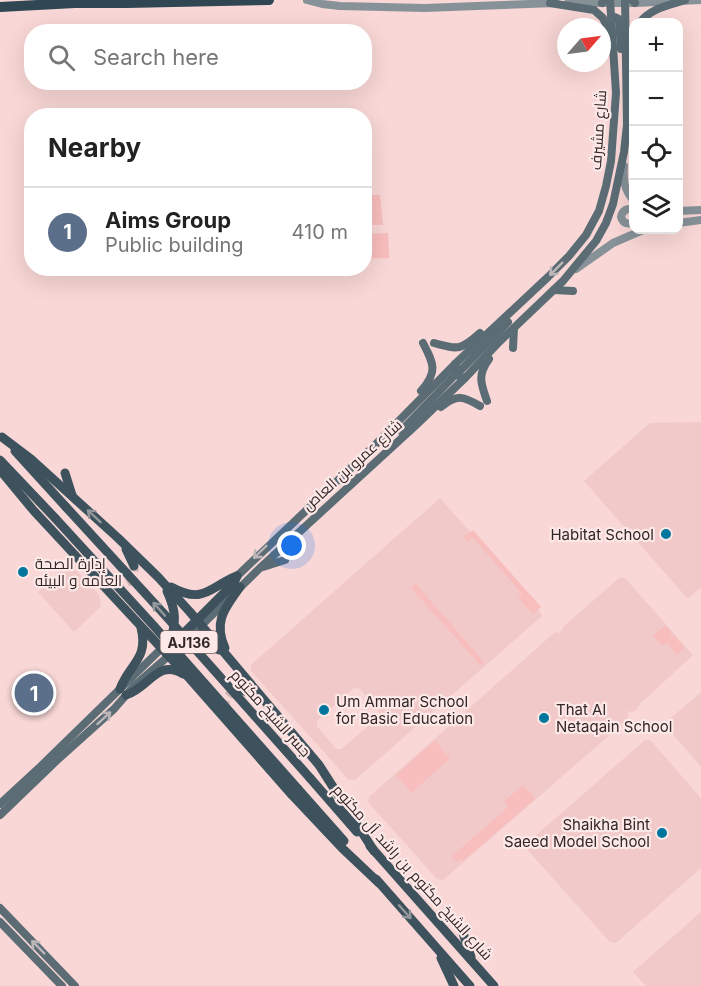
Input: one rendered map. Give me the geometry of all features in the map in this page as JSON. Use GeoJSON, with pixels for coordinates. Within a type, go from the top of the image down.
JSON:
{"type":"FeatureCollection","features":[{"type":"Feature","properties":{"kind":"highway"},"geometry":{"type":"LineString","coordinates":[[0,7],[75,3],[269,0]]}},
{"type":"Feature","properties":{"kind":"main road"},"geometry":{"type":"LineString","coordinates":[[643,18],[657,9],[685,0]]}},
{"type":"Feature","properties":{"kind":"main road","name":"شارع مشيرف"},"geometry":{"type":"LineString","coordinates":[[608,1],[611,18]]}},
{"type":"Feature","properties":{"kind":"main road","name":"شارع مشيرف"},"geometry":{"type":"LineString","coordinates":[[606,223],[616,194],[627,125],[628,1]]}},
{"type":"Feature","properties":{"kind":"main road"},"geometry":{"type":"LineString","coordinates":[[550,3],[594,10],[600,14],[606,22],[612,47]]}},
{"type":"Feature","properties":{"kind":"main road"},"geometry":{"type":"LineString","coordinates":[[611,21],[615,17],[619,19],[623,90],[627,97]]}},
{"type":"Feature","properties":{"kind":"main road","name":"شارع مشيرف"},"geometry":{"type":"LineString","coordinates":[[593,224],[603,199],[611,161],[616,93],[611,21]]}},
{"type":"Feature","properties":{"kind":"main road"},"geometry":{"type":"LineString","coordinates":[[627,97],[631,84],[631,72]]}},
{"type":"Feature","properties":{"kind":"main road","name":"شارع عمرو بن العاص"},"geometry":{"type":"LineString","coordinates":[[200,621],[415,426],[554,290],[596,241],[606,223]]}},
{"type":"Feature","properties":{"kind":"main road","name":"شارع عمرو بن العاص"},"geometry":{"type":"LineString","coordinates":[[237,576],[569,256],[593,224]]}},
{"type":"Feature","properties":{"kind":"main road"},"geometry":{"type":"LineString","coordinates":[[554,290],[573,291]]}},
{"type":"Feature","properties":{"kind":"main road"},"geometry":{"type":"LineString","coordinates":[[459,382],[460,370],[514,315],[517,306]]}},
{"type":"Feature","properties":{"kind":"main road"},"geometry":{"type":"LineString","coordinates":[[434,343],[455,348],[465,346],[497,317],[507,315]]}},
{"type":"Feature","properties":{"kind":"main road"},"geometry":{"type":"LineString","coordinates":[[513,348],[514,328]]}},
{"type":"Feature","properties":{"kind":"main road"},"geometry":{"type":"LineString","coordinates":[[415,426],[423,424],[448,401],[458,397],[484,403],[481,371],[498,348],[499,342]]}},
{"type":"Feature","properties":{"kind":"main road"},"geometry":{"type":"LineString","coordinates":[[404,415],[408,406],[432,375],[433,366],[423,344]]}},
{"type":"Feature","properties":{"kind":"main road"},"geometry":{"type":"LineString","coordinates":[[396,443],[400,432],[454,376],[457,370],[455,364]]}},
{"type":"Feature","properties":{"kind":"main road"},"geometry":{"type":"LineString","coordinates":[[1,436],[24,453],[118,538],[200,621],[319,765],[374,851]]}},
{"type":"Feature","properties":{"kind":"main road","name":"جسر الشيخ مكتوم"},"geometry":{"type":"LineString","coordinates":[[1,436],[165,615],[309,778]]}},
{"type":"Feature","properties":{"kind":"main road","name":"جسر الشيخ مكتوم"},"geometry":{"type":"LineString","coordinates":[[0,460],[153,625],[298,789]]}},
{"type":"Feature","properties":{"kind":"main road"},"geometry":{"type":"LineString","coordinates":[[0,470],[94,574],[112,599],[146,630],[175,641],[201,642],[212,645],[229,657]]}},
{"type":"Feature","properties":{"kind":"main road"},"geometry":{"type":"LineString","coordinates":[[65,473],[73,497]]}},
{"type":"Feature","properties":{"kind":"main road"},"geometry":{"type":"LineString","coordinates":[[341,494],[342,504]]}},
{"type":"Feature","properties":{"kind":"main road"},"geometry":{"type":"LineString","coordinates":[[118,538],[134,566]]}},
{"type":"Feature","properties":{"kind":"main road"},"geometry":{"type":"LineString","coordinates":[[66,556],[78,557]]}},
{"type":"Feature","properties":{"kind":"main road"},"geometry":{"type":"LineString","coordinates":[[260,568],[285,560]]}},
{"type":"Feature","properties":{"kind":"main road"},"geometry":{"type":"LineString","coordinates":[[94,574],[114,584]]}},
{"type":"Feature","properties":{"kind":"main road"},"geometry":{"type":"LineString","coordinates":[[163,582],[184,593],[199,595],[237,576]]}},
{"type":"Feature","properties":{"kind":"main road"},"geometry":{"type":"LineString","coordinates":[[0,804],[123,692],[175,641],[200,621],[230,588],[237,576]]}},
{"type":"Feature","properties":{"kind":"main road"},"geometry":{"type":"LineString","coordinates":[[163,582],[174,609],[175,641],[190,679]]}},
{"type":"Feature","properties":{"kind":"main road"},"geometry":{"type":"LineString","coordinates":[[229,657],[221,638],[220,625],[224,610],[240,587]]}},
{"type":"Feature","properties":{"kind":"main road"},"geometry":{"type":"LineString","coordinates":[[141,625],[175,641],[190,679]]}},
{"type":"Feature","properties":{"kind":"main road"},"geometry":{"type":"LineString","coordinates":[[0,815],[114,709],[123,692],[124,679],[140,657],[143,638],[141,625]]}},
{"type":"Feature","properties":{"kind":"main road"},"geometry":{"type":"LineString","coordinates":[[182,663],[184,649],[191,643],[201,642]]}},
{"type":"Feature","properties":{"kind":"main road"},"geometry":{"type":"LineString","coordinates":[[123,692],[136,691],[167,669],[177,670],[190,679],[317,822],[379,883]]}},
{"type":"Feature","properties":{"kind":"main road"},"geometry":{"type":"LineString","coordinates":[[242,690],[264,698]]}},
{"type":"Feature","properties":{"kind":"main road"},"geometry":{"type":"LineString","coordinates":[[225,710],[228,722]]}},
{"type":"Feature","properties":{"kind":"main road","name":"شارع الشيخ مكتوم بن راشد آل مكتوم"},"geometry":{"type":"LineString","coordinates":[[309,778],[494,986]]}},
{"type":"Feature","properties":{"kind":"main road","name":"شارع الشيخ مكتوم بن راشد آل مكتوم"},"geometry":{"type":"LineString","coordinates":[[298,789],[470,986]]}},
{"type":"Feature","properties":{"kind":"main road"},"geometry":{"type":"LineString","coordinates":[[0,908],[75,986]]}},
{"type":"Feature","properties":{"kind":"main road"},"geometry":{"type":"LineString","coordinates":[[0,922],[62,986]]}},
{"type":"Feature","properties":{"kind":"main road"},"geometry":{"type":"LineString","coordinates":[[462,930],[473,962]]}},
{"type":"Feature","properties":{"kind":"main road"},"geometry":{"type":"LineString","coordinates":[[436,947],[454,986]]}},
{"type":"Feature","properties":{"kind":"street"},"geometry":{"type":"LineString","coordinates":[[307,0],[331,6],[425,8],[701,0]]}},
{"type":"Feature","properties":{"kind":"street"},"geometry":{"type":"LineString","coordinates":[[550,3],[560,0]]}},
{"type":"Feature","properties":{"kind":"street"},"geometry":{"type":"LineString","coordinates":[[624,152],[624,182],[629,196]]}},
{"type":"Feature","properties":{"kind":"street"},"geometry":{"type":"LineString","coordinates":[[629,209],[623,211],[621,217],[624,222],[629,223]]}},
{"type":"Feature","properties":{"kind":"street"},"geometry":{"type":"LineString","coordinates":[[683,209],[701,209]]}},
{"type":"Feature","properties":{"kind":"street"},"geometry":{"type":"LineString","coordinates":[[683,218],[701,219]]}},
{"type":"Feature","properties":{"kind":"street"},"geometry":{"type":"LineString","coordinates":[[683,222],[701,219]]}},
{"type":"Feature","properties":{"kind":"street"},"geometry":{"type":"LineString","coordinates":[[570,274],[613,243],[634,234]]}},
{"type":"Feature","properties":{"kind":"shaded area"},"geometry":{"type":"Polygon","coordinates":[[[372,195],[380,195],[383,225],[372,225],[372,195]]]}},
{"type":"Feature","properties":{"kind":"shaded area"},"geometry":{"type":"Polygon","coordinates":[[[388,233],[389,258],[372,259],[372,234],[388,233]]]}},
{"type":"Feature","properties":{"kind":"shaded area","name":"Habitat School"},"geometry":{"type":"Polygon","coordinates":[[[701,422],[701,587],[688,599],[584,481],[650,423],[701,422]]]}},
{"type":"Feature","properties":{"kind":"shaded area"},"geometry":{"type":"Polygon","coordinates":[[[440,498],[542,616],[355,780],[349,780],[251,671],[251,665],[440,498]],[[354,688],[317,721],[317,726],[336,749],[341,749],[379,717],[379,711],[360,689],[354,688]]]}},
{"type":"Feature","properties":{"kind":"shaded area"},"geometry":{"type":"Polygon","coordinates":[[[473,530],[541,607],[533,614],[518,598],[522,594],[473,538],[468,542],[464,537],[473,530]]]}},
{"type":"Feature","properties":{"kind":"shaded area"},"geometry":{"type":"Polygon","coordinates":[[[65,567],[75,569],[99,595],[101,606],[74,632],[38,592],[65,567]]]}},
{"type":"Feature","properties":{"kind":"shaded area"},"geometry":{"type":"Polygon","coordinates":[[[619,578],[625,578],[693,655],[635,711],[629,712],[623,706],[628,712],[628,719],[443,880],[437,879],[368,802],[369,797],[555,632],[560,633],[563,627],[619,578]]]}},
{"type":"Feature","properties":{"kind":"shaded area"},"geometry":{"type":"Polygon","coordinates":[[[416,584],[484,662],[480,665],[411,588],[416,584]]]}},
{"type":"Feature","properties":{"kind":"shaded area"},"geometry":{"type":"Polygon","coordinates":[[[665,625],[672,633],[670,636],[672,638],[674,636],[684,648],[677,655],[667,643],[663,646],[653,636],[665,625]]]}},
{"type":"Feature","properties":{"kind":"shaded area"},"geometry":{"type":"Polygon","coordinates":[[[701,692],[701,767],[664,724],[701,692]]]}},
{"type":"Feature","properties":{"kind":"shaded area"},"geometry":{"type":"Polygon","coordinates":[[[435,740],[450,758],[412,793],[396,775],[435,740]]]}},
{"type":"Feature","properties":{"kind":"shaded area"},"geometry":{"type":"Polygon","coordinates":[[[645,740],[650,740],[701,798],[701,868],[616,943],[610,942],[524,846],[645,740]]]}},
{"type":"Feature","properties":{"kind":"shaded area"},"geometry":{"type":"Polygon","coordinates":[[[523,785],[536,798],[463,861],[460,859],[456,862],[451,857],[508,807],[504,801],[523,785]]]}},
{"type":"Feature","properties":{"kind":"shaded area"},"geometry":{"type":"Polygon","coordinates":[[[701,912],[701,986],[646,986],[633,972],[701,912]]]}},
{"type":"Feature","properties":{"kind":"tunnel"},"geometry":{"type":"LineString","coordinates":[[114,584],[119,585],[129,581],[132,578],[134,566]]}},
{"type":"Feature","properties":{"kind":"tunnel"},"geometry":{"type":"LineString","coordinates":[[225,709],[228,696],[240,690]]}},
{"type":"Feature","properties":{"kind":"place","name":"Habitat School"},"geometry":{"type":"Point","coordinates":[666,534]}},
{"type":"Feature","properties":{"kind":"place","name":"إدارة الصحة العامه و البيئه"},"geometry":{"type":"Point","coordinates":[23,572]}},
{"type":"Feature","properties":{"kind":"place","name":"Aims Group"},"geometry":{"type":"Point","coordinates":[34,693]}},
{"type":"Feature","properties":{"kind":"place","name":"Um Ammar School for Basic Education"},"geometry":{"type":"Point","coordinates":[324,710]}},
{"type":"Feature","properties":{"kind":"place","name":"That Al Netaqain School"},"geometry":{"type":"Point","coordinates":[544,718]}},
{"type":"Feature","properties":{"kind":"place","name":"Shaikha Bint Saeed Model School"},"geometry":{"type":"Point","coordinates":[662,833]}}]}
